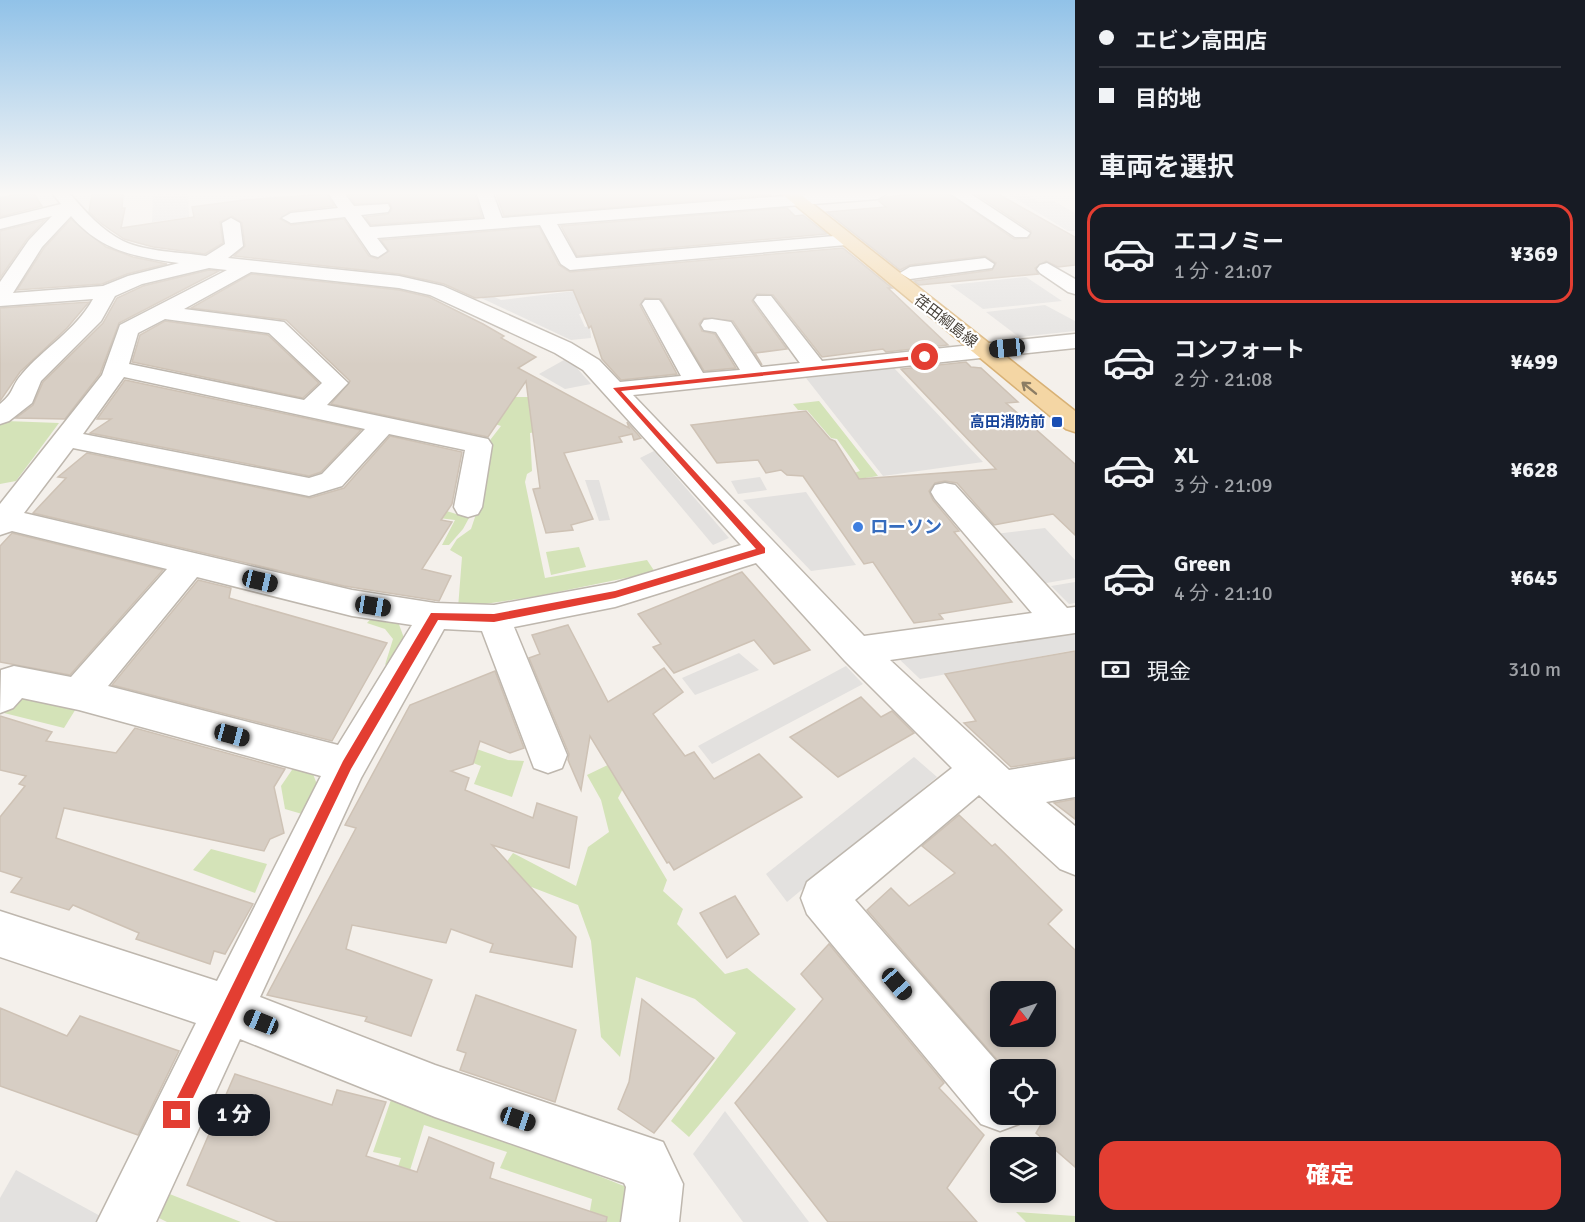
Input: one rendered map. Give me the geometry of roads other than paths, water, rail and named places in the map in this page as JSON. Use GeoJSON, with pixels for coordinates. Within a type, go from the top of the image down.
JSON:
{"type":"FeatureCollection","features":[{"type":"Feature","properties":{"kind":"main road","name":"荏田綱島線"},"geometry":{"type":"LineString","coordinates":[[860,251],[1075,424]]}},
{"type":"Feature","properties":{"kind":"main road","name":"荏田綱島線"},"geometry":{"type":"LineString","coordinates":[[879,251],[1075,401]]}},
{"type":"Feature","properties":{"kind":"street"},"geometry":{"type":"LineString","coordinates":[[0,299],[31,251]]}},
{"type":"Feature","properties":{"kind":"street"},"geometry":{"type":"LineString","coordinates":[[142,251],[208,262],[399,282],[436,290],[563,348],[591,365],[857,651],[991,780],[1075,854]]}},
{"type":"Feature","properties":{"kind":"street"},"geometry":{"type":"LineString","coordinates":[[0,299],[107,292],[135,280],[208,262],[226,251]]}},
{"type":"Feature","properties":{"kind":"street"},"geometry":{"type":"LineString","coordinates":[[379,251],[399,282]]}},
{"type":"Feature","properties":{"kind":"street"},"geometry":{"type":"LineString","coordinates":[[563,251],[570,264],[719,251]]}},
{"type":"Feature","properties":{"kind":"street"},"geometry":{"type":"LineString","coordinates":[[910,273],[985,264]]}},
{"type":"Feature","properties":{"kind":"street"},"geometry":{"type":"LineString","coordinates":[[248,266],[128,330],[113,376],[7,508],[190,564],[352,603],[435,616],[494,618],[615,595],[762,550]]}},
{"type":"Feature","properties":{"kind":"street"},"geometry":{"type":"LineString","coordinates":[[1047,269],[1075,288]]}},
{"type":"Feature","properties":{"kind":"street"},"geometry":{"type":"LineString","coordinates":[[0,416],[23,398],[30,379],[94,317],[107,292]]}},
{"type":"Feature","properties":{"kind":"street"},"geometry":{"type":"LineString","coordinates":[[764,300],[816,369]]}},
{"type":"Feature","properties":{"kind":"street"},"geometry":{"type":"LineString","coordinates":[[652,304],[696,381]]}},
{"type":"Feature","properties":{"kind":"street"},"geometry":{"type":"LineString","coordinates":[[161,312],[276,327],[336,383],[309,409]]}},
{"type":"Feature","properties":{"kind":"street"},"geometry":{"type":"LineString","coordinates":[[712,325],[723,327],[755,375]]}},
{"type":"Feature","properties":{"kind":"street"},"geometry":{"type":"LineString","coordinates":[[615,390],[1075,341]]}},
{"type":"Feature","properties":{"kind":"street"},"geometry":{"type":"LineString","coordinates":[[116,368],[479,445],[468,507]]}},
{"type":"Feature","properties":{"kind":"street"},"geometry":{"type":"LineString","coordinates":[[65,438],[309,487],[332,480],[383,425]]}},
{"type":"Feature","properties":{"kind":"street"},"geometry":{"type":"LineString","coordinates":[[945,492],[1068,621]]}},
{"type":"Feature","properties":{"kind":"street"},"geometry":{"type":"LineString","coordinates":[[79,694],[190,564]]}},
{"type":"Feature","properties":{"kind":"street"},"geometry":{"type":"LineString","coordinates":[[126,1222],[227,1009],[347,765],[435,616]]}},
{"type":"Feature","properties":{"kind":"street"},"geometry":{"type":"LineString","coordinates":[[494,618],[548,755]]}},
{"type":"Feature","properties":{"kind":"street"},"geometry":{"type":"LineString","coordinates":[[857,651],[1068,621]]}},
{"type":"Feature","properties":{"kind":"street"},"geometry":{"type":"LineString","coordinates":[[0,696],[14,681],[79,694],[347,765]]}},
{"type":"Feature","properties":{"kind":"street"},"geometry":{"type":"LineString","coordinates":[[990,1094],[823,898],[991,780],[1075,778]]}},
{"type":"Feature","properties":{"kind":"street"},"geometry":{"type":"LineString","coordinates":[[0,934],[227,1009],[435,1091],[643,1162],[655,1184],[650,1222]]}},
{"type":"Feature","properties":{"kind":"place","name":"高田消防前"},"geometry":{"type":"Point","coordinates":[1057,422]}},
{"type":"Feature","properties":{"kind":"place","name":"ローソン"},"geometry":{"type":"Point","coordinates":[858,527]}}]}
